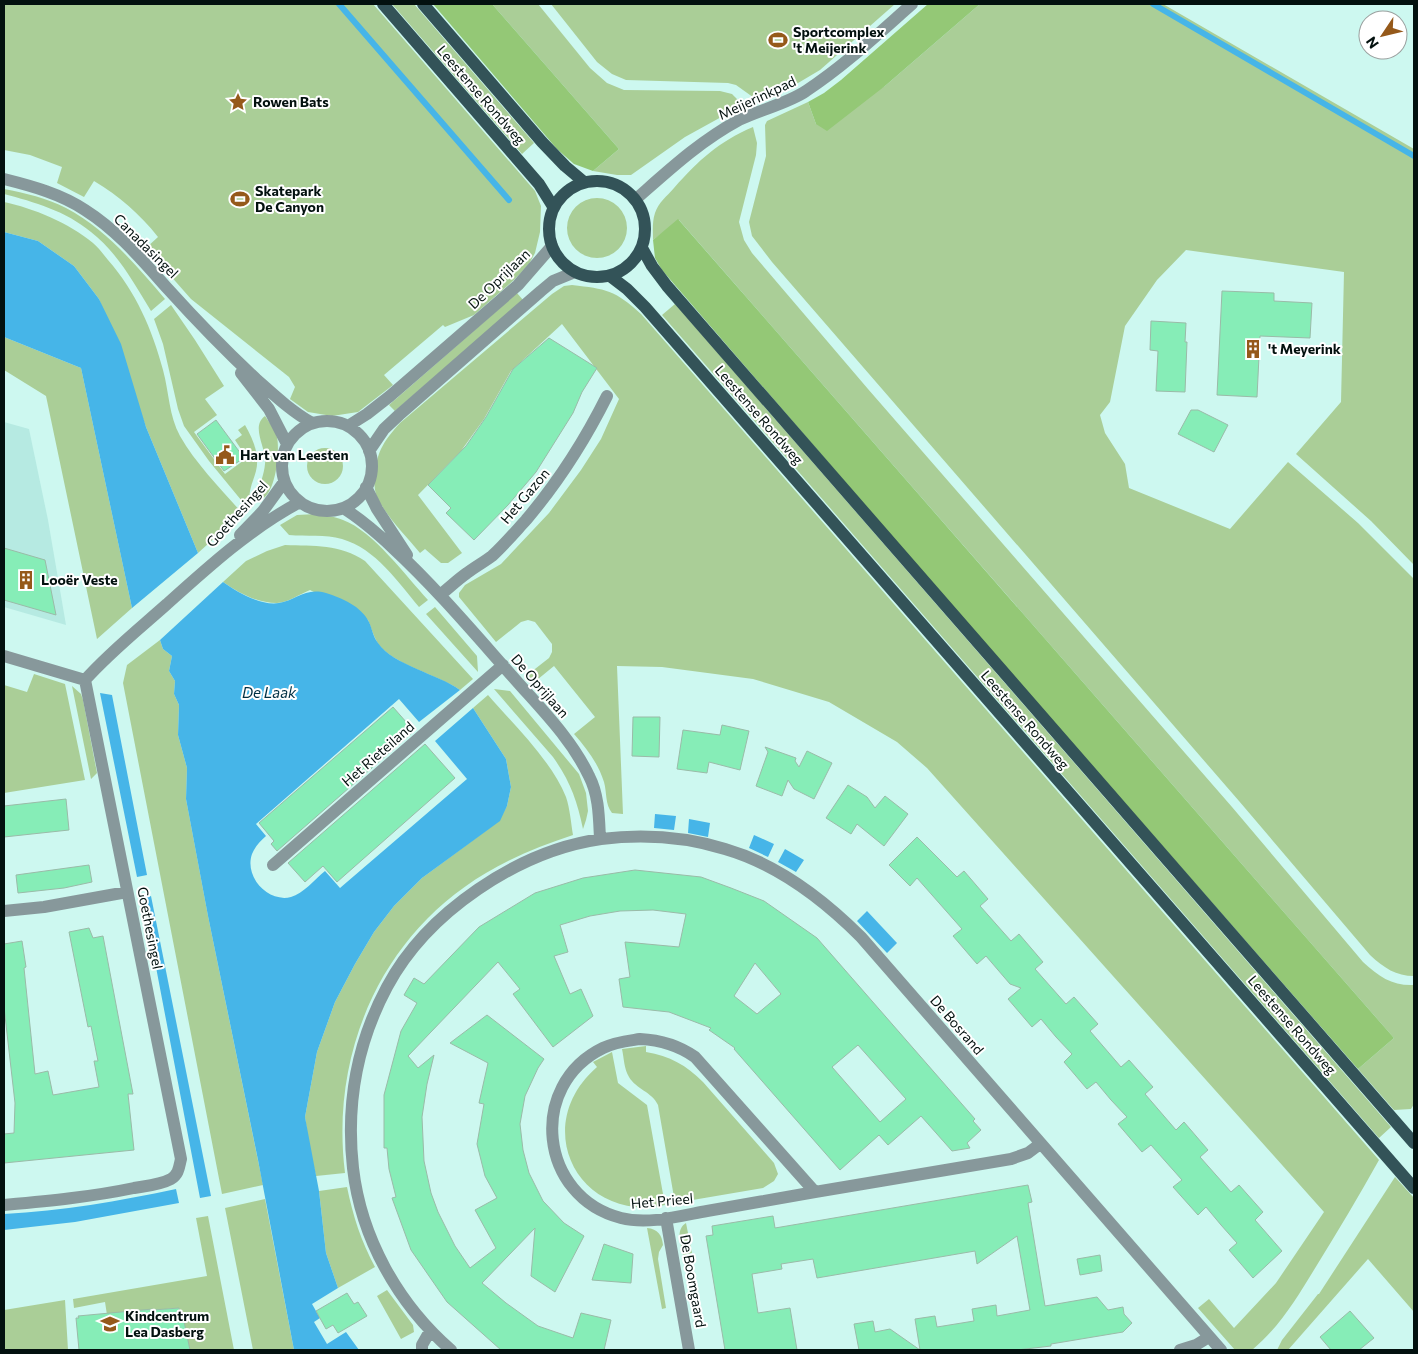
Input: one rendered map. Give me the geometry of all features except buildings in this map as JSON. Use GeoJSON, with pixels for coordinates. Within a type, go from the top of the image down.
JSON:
{"type":"FeatureCollection","features":[{"type":"Feature","properties":{"kind":"main road","name":"Leestense Rondweg"},"geometry":{"type":"LineString","coordinates":[[383,4],[539,184],[554,208]]}},
{"type":"Feature","properties":{"kind":"main road","name":"Leestense Rondweg"},"geometry":{"type":"LineString","coordinates":[[423,4],[542,142],[565,166],[584,182]]}},
{"type":"Feature","properties":{"kind":"main road"},"geometry":{"type":"LineString","coordinates":[[598,180],[613,182],[626,189],[636,199],[644,214],[646,231],[642,248],[635,260],[621,271],[610,276],[587,276],[576,272],[566,265],[552,246],[549,227],[554,208],[566,192],[584,182],[598,180]]}},
{"type":"Feature","properties":{"kind":"main road","name":"Leestense Rondweg"},"geometry":{"type":"LineString","coordinates":[[642,248],[652,266],[667,286],[1414,1142]]}},
{"type":"Feature","properties":{"kind":"main road","name":"Leestense Rondweg"},"geometry":{"type":"LineString","coordinates":[[610,276],[627,289],[652,314],[1414,1188]]}},
{"type":"Feature","properties":{"kind":"street","name":"Meijerinkpad"},"geometry":{"type":"LineString","coordinates":[[636,199],[682,157],[716,133],[741,119],[804,93],[855,55],[912,4]]}},
{"type":"Feature","properties":{"kind":"street","name":"Canadasingel"},"geometry":{"type":"LineString","coordinates":[[4,179],[29,185],[50,193],[84,210],[112,230],[135,252],[221,347],[268,409],[287,444]]}},
{"type":"Feature","properties":{"kind":"street","name":"De Oprijlaan"},"geometry":{"type":"LineString","coordinates":[[348,426],[382,402],[518,285],[552,246]]}},
{"type":"Feature","properties":{"kind":"street"},"geometry":{"type":"LineString","coordinates":[[369,451],[380,434],[399,414],[541,291],[558,278],[576,272]]}},
{"type":"Feature","properties":{"kind":"street","name":"Canadasingel"},"geometry":{"type":"LineString","coordinates":[[221,347],[280,401],[312,423]]}},
{"type":"Feature","properties":{"kind":"street","name":"Het Gazon"},"geometry":{"type":"LineString","coordinates":[[440,595],[492,556],[536,508],[572,459],[590,430],[607,396]]}},
{"type":"Feature","properties":{"kind":"street"},"geometry":{"type":"LineString","coordinates":[[327,421],[348,426],[362,438],[369,451],[372,464],[370,478],[366,487],[355,501],[343,508],[329,511],[315,509],[300,502],[284,482],[282,458],[287,444],[303,428],[312,423],[327,421]]}},
{"type":"Feature","properties":{"kind":"street","name":"Goethesingel"},"geometry":{"type":"LineString","coordinates":[[4,1205],[107,1194],[152,1185],[171,1179],[179,1172],[181,1159],[179,1145],[85,680],[102,662],[210,565],[262,511],[284,482]]}},
{"type":"Feature","properties":{"kind":"street","name":"De Oprijlaan"},"geometry":{"type":"LineString","coordinates":[[366,487],[377,509],[418,571]]}},
{"type":"Feature","properties":{"kind":"street","name":"Goethesingel"},"geometry":{"type":"LineString","coordinates":[[210,565],[270,520],[300,502]]}},
{"type":"Feature","properties":{"kind":"street","name":"De Oprijlaan"},"geometry":{"type":"LineString","coordinates":[[343,508],[382,538],[418,571],[503,665],[582,761],[594,790],[600,839]]}},
{"type":"Feature","properties":{"kind":"street"},"geometry":{"type":"LineString","coordinates":[[4,656],[85,680]]}},
{"type":"Feature","properties":{"kind":"street","name":"Het Rieteiland"},"geometry":{"type":"LineString","coordinates":[[273,865],[503,665]]}},
{"type":"Feature","properties":{"kind":"street","name":"De Bosrand"},"geometry":{"type":"LineString","coordinates":[[451,1350],[430,1331],[403,1297],[385,1268],[366,1224],[359,1201],[351,1148],[352,1098],[360,1054],[368,1031],[388,985],[410,952],[446,913],[485,884],[528,862],[572,846],[600,839],[632,837],[670,838],[723,848],[756,861],[803,888],[832,910],[861,937],[1221,1350]]}},
{"type":"Feature","properties":{"kind":"street"},"geometry":{"type":"LineString","coordinates":[[4,911],[44,907],[127,892]]}},
{"type":"Feature","properties":{"kind":"street","name":"Het Prieel"},"geometry":{"type":"LineString","coordinates":[[815,1192],[695,1057],[677,1046],[640,1039],[604,1047],[586,1059],[572,1072],[560,1090],[552,1118],[553,1146],[556,1159],[571,1186],[583,1198],[596,1208],[610,1215],[632,1220],[666,1218],[1011,1159],[1028,1153],[1040,1144]]}},
{"type":"Feature","properties":{"kind":"street","name":"De Boomgaard"},"geometry":{"type":"LineString","coordinates":[[666,1218],[689,1350]]}},
{"type":"Feature","properties":{"kind":"street"},"geometry":{"type":"LineString","coordinates":[[422,1350],[422,1345],[430,1331]]}},
{"type":"Feature","properties":{"kind":"street"},"geometry":{"type":"LineString","coordinates":[[1180,1350],[1196,1345],[1209,1337]]}},
{"type":"Feature","properties":{"kind":"shaded area"},"geometry":{"type":"Polygon","coordinates":[[[4,422],[29,429],[48,520],[66,625],[4,607],[4,422]]]}},
{"type":"Feature","properties":{"kind":"green space"},"geometry":{"type":"Polygon","coordinates":[[[4,4],[373,4],[535,191],[541,206],[540,232],[535,253],[529,264],[515,279],[474,315],[445,327],[443,325],[384,375],[393,385],[358,412],[332,416],[308,412],[290,399],[295,387],[289,377],[191,299],[146,248],[158,237],[129,206],[94,181],[84,197],[57,183],[62,167],[30,155],[4,150],[4,4]]]}},
{"type":"Feature","properties":{"kind":"green space"},"geometry":{"type":"Polygon","coordinates":[[[392,4],[414,4],[534,143],[522,154],[392,4]]]}},
{"type":"Feature","properties":{"kind":"green space"},"geometry":{"type":"Polygon","coordinates":[[[433,4],[492,4],[619,149],[593,171],[574,164],[557,149],[433,4]]]}},
{"type":"Feature","properties":{"kind":"green space"},"geometry":{"type":"Polygon","coordinates":[[[492,4],[538,4],[590,68],[607,83],[624,90],[720,91],[732,94],[743,105],[685,137],[631,175],[593,171],[619,149],[492,4]]]}},
{"type":"Feature","properties":{"kind":"green space"},"geometry":{"type":"Polygon","coordinates":[[[551,4],[895,4],[820,70],[793,86],[757,100],[736,85],[728,83],[626,80],[612,74],[597,62],[551,4]]]}},
{"type":"Feature","properties":{"kind":"green space"},"geometry":{"type":"Polygon","coordinates":[[[928,4],[980,4],[885,86],[827,131],[816,124],[808,102],[841,80],[928,4]]]}},
{"type":"Feature","properties":{"kind":"green space"},"geometry":{"type":"Polygon","coordinates":[[[980,4],[1163,4],[1414,149],[1414,565],[1371,521],[1296,454],[1341,402],[1344,272],[1186,250],[1157,280],[1125,326],[1110,402],[1100,415],[1105,433],[1125,464],[1129,488],[1230,529],[1288,462],[1358,523],[1414,579],[1414,976],[1402,975],[1390,970],[1370,955],[772,262],[752,236],[749,222],[766,156],[765,125],[767,121],[808,102],[816,124],[885,86],[980,4]]]}},
{"type":"Feature","properties":{"kind":"green space"},"geometry":{"type":"Polygon","coordinates":[[[753,127],[757,143],[756,155],[739,222],[744,240],[752,253],[1232,807],[1363,962],[1375,972],[1393,982],[1414,985],[1414,1104],[1411,1109],[1394,1110],[1358,1069],[1394,1038],[679,220],[653,240],[654,216],[656,209],[663,200],[710,153],[729,139],[753,127]]]}},
{"type":"Feature","properties":{"kind":"green space"},"geometry":{"type":"Polygon","coordinates":[[[4,189],[51,201],[81,217],[120,249],[165,299],[151,311],[117,258],[91,232],[60,213],[4,194],[4,189]]]}},
{"type":"Feature","properties":{"kind":"green space"},"geometry":{"type":"Polygon","coordinates":[[[591,198],[603,198],[614,203],[622,211],[627,222],[625,240],[614,253],[603,258],[591,258],[580,253],[572,245],[567,234],[567,222],[572,211],[580,203],[591,198]]]}},
{"type":"Feature","properties":{"kind":"green space"},"geometry":{"type":"Polygon","coordinates":[[[4,202],[50,217],[83,236],[95,245],[118,272],[135,298],[159,355],[176,428],[186,446],[201,466],[242,513],[198,553],[146,427],[99,299],[74,266],[38,241],[4,232],[4,202]]]}},
{"type":"Feature","properties":{"kind":"green space"},"geometry":{"type":"Polygon","coordinates":[[[678,219],[1394,1038],[1358,1069],[965,621],[662,270],[655,258],[653,240],[678,219]]]}},
{"type":"Feature","properties":{"kind":"green space"},"geometry":{"type":"Polygon","coordinates":[[[572,285],[610,292],[617,295],[641,314],[1379,1160],[1341,1226],[1295,1299],[1280,1321],[1252,1350],[1235,1350],[1198,1308],[1209,1299],[1234,1328],[1276,1283],[1324,1212],[927,768],[897,742],[829,702],[753,679],[662,667],[617,666],[623,814],[612,813],[608,806],[604,782],[599,769],[588,751],[574,734],[595,717],[554,666],[532,684],[526,676],[549,658],[552,652],[552,644],[535,622],[528,620],[521,622],[496,642],[459,597],[459,593],[465,585],[501,564],[549,513],[601,439],[619,399],[562,324],[511,371],[484,419],[461,451],[418,495],[462,553],[448,563],[441,563],[425,549],[420,553],[391,519],[381,504],[374,486],[376,466],[386,440],[400,423],[552,294],[564,286],[572,285]]]}},
{"type":"Feature","properties":{"kind":"green space"},"geometry":{"type":"Polygon","coordinates":[[[517,293],[523,300],[395,411],[389,405],[517,293]]]}},
{"type":"Feature","properties":{"kind":"green space"},"geometry":{"type":"Polygon","coordinates":[[[675,304],[1391,1127],[1379,1138],[662,315],[675,304]]]}},
{"type":"Feature","properties":{"kind":"green space"},"geometry":{"type":"Polygon","coordinates":[[[171,305],[224,386],[205,399],[217,415],[194,432],[225,474],[247,458],[235,440],[242,435],[238,430],[245,425],[253,441],[257,465],[250,490],[250,502],[246,506],[209,461],[184,426],[178,409],[163,344],[154,319],[171,305]]]}},
{"type":"Feature","properties":{"kind":"green space"},"geometry":{"type":"Polygon","coordinates":[[[4,337],[81,368],[132,608],[97,639],[46,396],[4,370],[4,337]]]}},
{"type":"Feature","properties":{"kind":"green space"},"geometry":{"type":"Polygon","coordinates":[[[265,416],[276,434],[278,452],[276,472],[270,490],[260,500],[259,491],[265,458],[259,426],[265,416]]]}},
{"type":"Feature","properties":{"kind":"green space"},"geometry":{"type":"Polygon","coordinates":[[[325,448],[332,449],[338,453],[342,459],[342,473],[338,479],[332,483],[325,484],[318,483],[312,479],[308,473],[307,466],[308,459],[312,453],[318,449],[325,448]]]}},
{"type":"Feature","properties":{"kind":"green space"},"geometry":{"type":"Polygon","coordinates":[[[316,514],[343,520],[366,534],[388,555],[428,600],[419,607],[376,558],[354,544],[342,539],[329,537],[289,535],[280,525],[297,515],[316,514]]]}},
{"type":"Feature","properties":{"kind":"green space"},"geometry":{"type":"Polygon","coordinates":[[[285,545],[316,546],[346,551],[365,561],[473,679],[460,690],[392,657],[377,642],[368,620],[310,590],[285,602],[270,603],[248,597],[223,582],[246,561],[285,545]]]}},
{"type":"Feature","properties":{"kind":"green space"},"geometry":{"type":"Polygon","coordinates":[[[435,607],[477,656],[478,672],[426,614],[435,607]]]}},
{"type":"Feature","properties":{"kind":"green space"},"geometry":{"type":"Polygon","coordinates":[[[160,640],[163,649],[172,656],[169,671],[175,681],[174,694],[179,705],[178,735],[187,768],[186,799],[263,1185],[222,1194],[123,683],[127,665],[160,640]]]}},
{"type":"Feature","properties":{"kind":"green space"},"geometry":{"type":"Polygon","coordinates":[[[34,674],[65,684],[85,780],[4,793],[4,685],[27,692],[34,674]]]}},
{"type":"Feature","properties":{"kind":"green space"},"geometry":{"type":"Polygon","coordinates":[[[72,686],[81,694],[83,700],[97,773],[91,779],[72,686]]]}},
{"type":"Feature","properties":{"kind":"green space"},"geometry":{"type":"Polygon","coordinates":[[[494,689],[510,691],[579,774],[586,793],[588,811],[583,829],[572,791],[559,766],[494,689]]]}},
{"type":"Feature","properties":{"kind":"green space"},"geometry":{"type":"Polygon","coordinates":[[[488,695],[542,756],[559,783],[566,797],[573,835],[507,861],[449,899],[418,929],[391,964],[370,1001],[355,1042],[346,1084],[342,1128],[345,1173],[316,1176],[305,1117],[317,1052],[335,1002],[374,932],[394,906],[422,878],[499,821],[507,806],[511,787],[506,759],[473,708],[488,695]]]}},
{"type":"Feature","properties":{"kind":"green space"},"geometry":{"type":"Polygon","coordinates":[[[646,1046],[646,1052],[677,1062],[703,1082],[774,1163],[778,1174],[774,1181],[763,1188],[675,1203],[658,1105],[652,1097],[632,1081],[627,1074],[624,1063],[622,1049],[646,1046]]]}},
{"type":"Feature","properties":{"kind":"green space"},"geometry":{"type":"Polygon","coordinates":[[[612,1052],[618,1083],[647,1105],[665,1205],[634,1207],[608,1199],[587,1185],[573,1165],[566,1141],[567,1116],[577,1091],[597,1067],[593,1062],[612,1052]]]}},
{"type":"Feature","properties":{"kind":"green space"},"geometry":{"type":"Polygon","coordinates":[[[1395,1177],[1414,1198],[1414,1312],[1368,1259],[1288,1350],[1277,1350],[1282,1340],[1319,1294],[1395,1177]]]}},
{"type":"Feature","properties":{"kind":"green space"},"geometry":{"type":"Polygon","coordinates":[[[347,1187],[358,1228],[375,1267],[338,1288],[326,1253],[319,1191],[347,1187]]]}},
{"type":"Feature","properties":{"kind":"green space"},"geometry":{"type":"Polygon","coordinates":[[[265,1199],[294,1350],[253,1350],[225,1208],[265,1199]]]}},
{"type":"Feature","properties":{"kind":"green space"},"geometry":{"type":"Polygon","coordinates":[[[208,1216],[234,1350],[190,1350],[179,1308],[153,1309],[107,1315],[105,1302],[74,1308],[73,1299],[207,1276],[196,1218],[208,1216]]]}},
{"type":"Feature","properties":{"kind":"green space"},"geometry":{"type":"Polygon","coordinates":[[[686,1223],[692,1253],[683,1255],[680,1233],[686,1223]]]}},
{"type":"Feature","properties":{"kind":"green space"},"geometry":{"type":"Polygon","coordinates":[[[647,1228],[657,1231],[663,1245],[658,1259],[666,1308],[662,1309],[647,1228]]]}},
{"type":"Feature","properties":{"kind":"green space"},"geometry":{"type":"Polygon","coordinates":[[[387,1290],[413,1325],[414,1332],[401,1339],[377,1296],[387,1290]]]}},
{"type":"Feature","properties":{"kind":"green space"},"geometry":{"type":"Polygon","coordinates":[[[65,1300],[68,1350],[5,1350],[4,1310],[65,1300]]]}},
{"type":"Feature","properties":{"kind":"water"},"geometry":{"type":"Polygon","coordinates":[[[4,232],[38,241],[74,266],[99,299],[121,344],[146,427],[198,553],[132,608],[81,368],[4,337],[4,232]]]}},
{"type":"Feature","properties":{"kind":"water","name":"De Laak"},"geometry":{"type":"Polygon","coordinates":[[[223,582],[242,594],[265,602],[279,603],[312,592],[326,593],[345,600],[366,616],[376,641],[385,651],[460,690],[419,722],[399,699],[256,824],[266,836],[252,854],[251,871],[266,892],[282,898],[291,897],[304,890],[325,871],[340,888],[467,779],[435,741],[473,708],[506,759],[511,787],[507,806],[500,821],[422,878],[394,906],[374,932],[335,1002],[317,1052],[305,1117],[319,1191],[326,1253],[338,1288],[312,1304],[320,1318],[314,1322],[327,1344],[346,1332],[359,1350],[294,1350],[186,799],[187,768],[178,735],[179,705],[174,694],[175,681],[169,671],[172,656],[163,649],[160,640],[223,582]]]}},
{"type":"Feature","properties":{"kind":"water"},"geometry":{"type":"Polygon","coordinates":[[[100,693],[112,695],[147,875],[137,877],[100,693]]]}},
{"type":"Feature","properties":{"kind":"water"},"geometry":{"type":"Polygon","coordinates":[[[655,814],[676,816],[674,830],[654,828],[655,814]]]}},
{"type":"Feature","properties":{"kind":"water"},"geometry":{"type":"Polygon","coordinates":[[[689,819],[710,823],[708,837],[688,833],[689,819]]]}},
{"type":"Feature","properties":{"kind":"water"},"geometry":{"type":"Polygon","coordinates":[[[754,835],[774,844],[768,857],[749,848],[754,835]]]}},
{"type":"Feature","properties":{"kind":"water"},"geometry":{"type":"Polygon","coordinates":[[[785,849],[804,860],[796,872],[778,862],[785,849]]]}},
{"type":"Feature","properties":{"kind":"water"},"geometry":{"type":"Polygon","coordinates":[[[151,896],[211,1196],[200,1198],[143,899],[151,896]]]}},
{"type":"Feature","properties":{"kind":"water"},"geometry":{"type":"Polygon","coordinates":[[[867,911],[897,943],[887,953],[857,921],[867,911]]]}},
{"type":"Feature","properties":{"kind":"water"},"geometry":{"type":"Polygon","coordinates":[[[176,1189],[179,1203],[75,1222],[4,1230],[4,1214],[90,1205],[176,1189]]]}},
{"type":"Feature","properties":{"kind":"waterway"},"geometry":{"type":"LineString","coordinates":[[339,4],[509,200]]}},
{"type":"Feature","properties":{"kind":"waterway"},"geometry":{"type":"LineString","coordinates":[[1153,4],[1414,156]]}},
{"type":"Feature","properties":{"kind":"place","name":"Sportcomplex 't Meijerink"},"geometry":{"type":"Point","coordinates":[778,40]}},
{"type":"Feature","properties":{"kind":"place","name":"Rowen Bats"},"geometry":{"type":"Point","coordinates":[238,102]}},
{"type":"Feature","properties":{"kind":"place","name":"Skatepark De Canyon"},"geometry":{"type":"Point","coordinates":[240,199]}},
{"type":"Feature","properties":{"kind":"place","name":"'t Meyerink"},"geometry":{"type":"Point","coordinates":[1253,349]}},
{"type":"Feature","properties":{"kind":"place","name":"Hart van Leesten"},"geometry":{"type":"Point","coordinates":[225,455]}},
{"type":"Feature","properties":{"kind":"place","name":"Looër Veste"},"geometry":{"type":"Point","coordinates":[26,580]}},
{"type":"Feature","properties":{"kind":"place","name":"Kindcentrum Lea Dasberg"},"geometry":{"type":"Point","coordinates":[110,1324]}}]}
